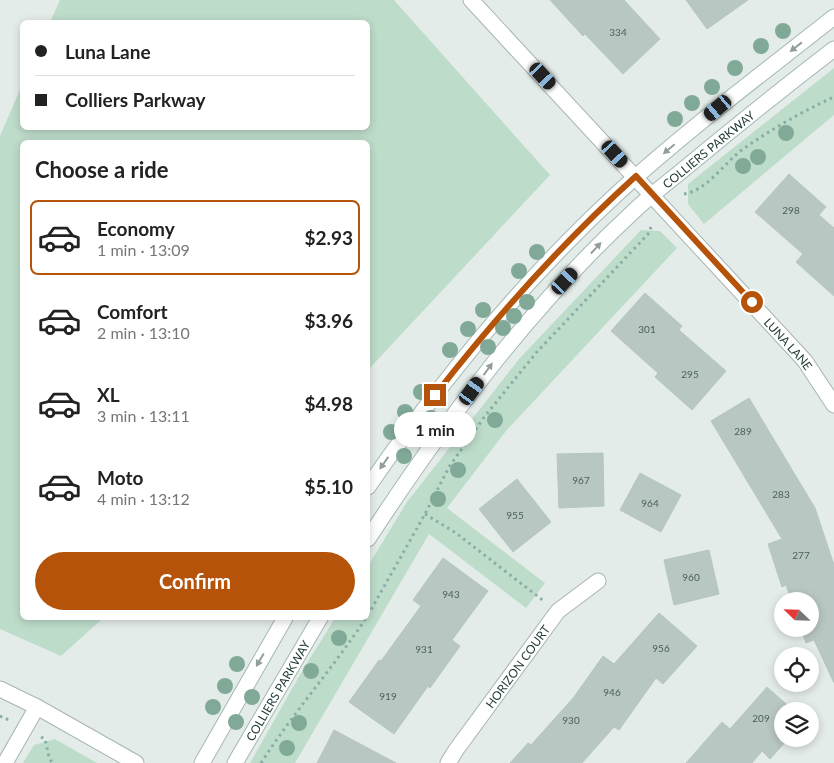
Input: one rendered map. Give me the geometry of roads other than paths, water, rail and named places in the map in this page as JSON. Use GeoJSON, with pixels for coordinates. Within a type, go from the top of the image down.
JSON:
{"type":"FeatureCollection","features":[{"type":"Feature","properties":{"kind":"street","name":"LUNA LANE"},"geometry":{"type":"LineString","coordinates":[[471,0],[805,360],[834,405]]}},
{"type":"Feature","properties":{"kind":"street","name":"COLLIERS PARKWAY"},"geometry":{"type":"LineString","coordinates":[[370,484],[459,364],[512,301],[568,241],[636,176],[744,86],[834,17]]}},
{"type":"Feature","properties":{"kind":"street","name":"COLLIERS PARKWAY"},"geometry":{"type":"LineString","coordinates":[[370,536],[494,361],[539,309],[604,240],[653,195],[834,49]]}},
{"type":"Feature","properties":{"kind":"street","name":"HORIZON COURT"},"geometry":{"type":"LineString","coordinates":[[448,763],[558,611],[598,581]]}},
{"type":"Feature","properties":{"kind":"street"},"geometry":{"type":"LineString","coordinates":[[202,763],[284,620]]}},
{"type":"Feature","properties":{"kind":"street","name":"COLLIERS PARKWAY"},"geometry":{"type":"LineString","coordinates":[[235,763],[319,620]]}},
{"type":"Feature","properties":{"kind":"street"},"geometry":{"type":"LineString","coordinates":[[0,689],[37,707],[136,763]]}},
{"type":"Feature","properties":{"kind":"street"},"geometry":{"type":"LineString","coordinates":[[5,763],[37,707]]}}]}
